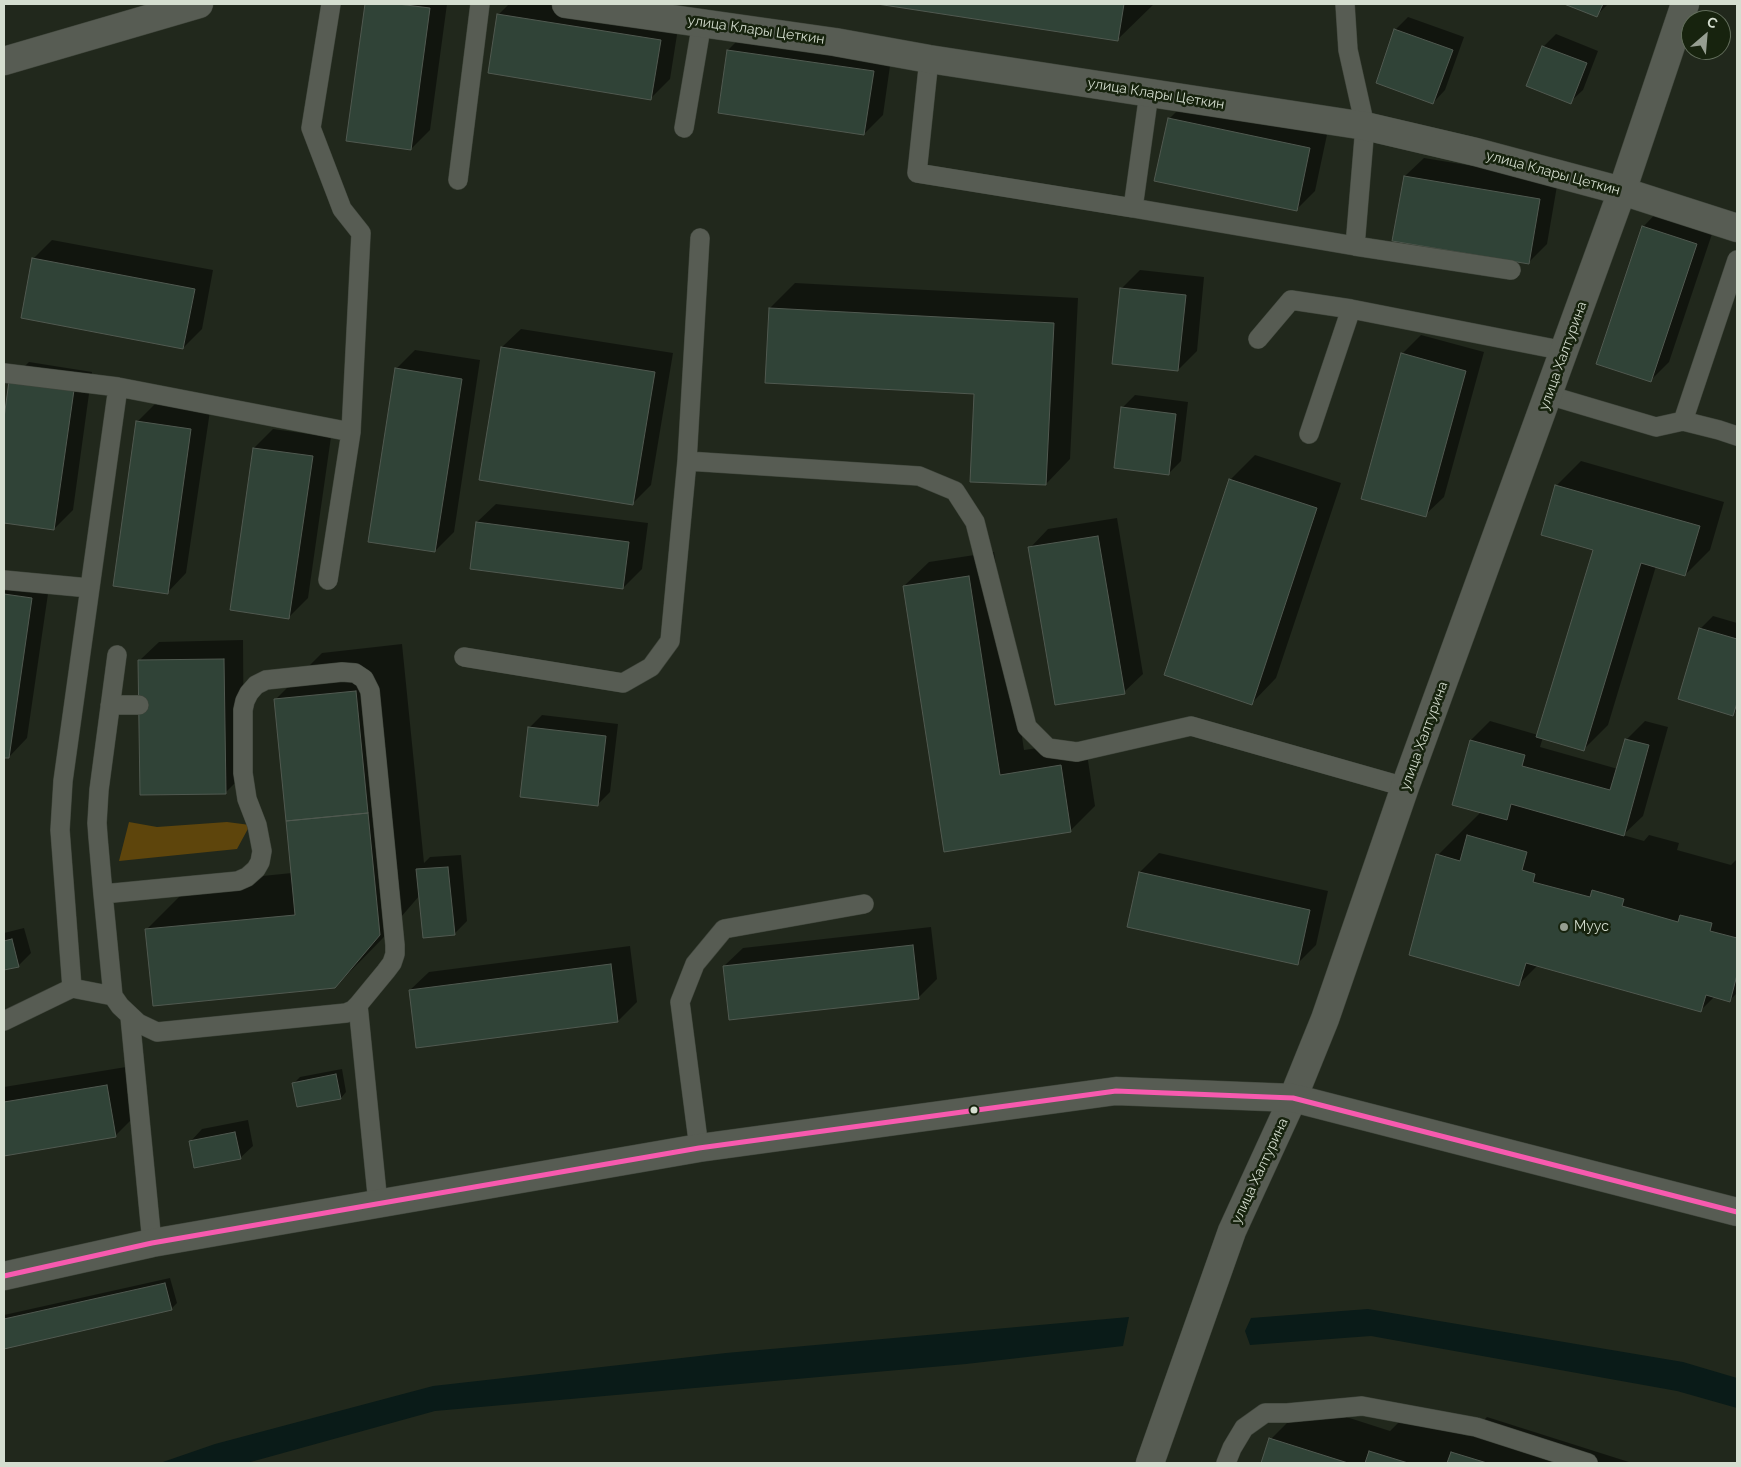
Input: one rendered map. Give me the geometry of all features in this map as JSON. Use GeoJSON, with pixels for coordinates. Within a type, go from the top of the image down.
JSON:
{"type":"FeatureCollection","features":[{"type":"Feature","properties":{"kind":"street"},"geometry":{"type":"LineString","coordinates":[[4,61],[124,24],[199,4]]}},
{"type":"Feature","properties":{"kind":"street","name":"улица Клары Цеткин"},"geometry":{"type":"LineString","coordinates":[[566,4],[835,42],[929,59],[1365,126],[1476,152],[1622,191],[1737,228]]}},
{"type":"Feature","properties":{"kind":"street","name":"улица Халтурина"},"geometry":{"type":"LineString","coordinates":[[1150,1463],[1232,1231],[1293,1098],[1325,1019],[1405,787],[1622,191],[1685,4]]}},
{"type":"Feature","properties":{"kind":"street"},"geometry":{"type":"LineString","coordinates":[[4,1276],[152,1243],[699,1148],[1116,1090],[1293,1098],[1737,1212]]}},
{"type":"Feature","properties":{"kind":"lane"},"geometry":{"type":"LineString","coordinates":[[328,580],[351,432],[361,233],[342,209],[311,128],[331,4]]}},
{"type":"Feature","properties":{"kind":"lane"},"geometry":{"type":"LineString","coordinates":[[458,180],[480,4]]}},
{"type":"Feature","properties":{"kind":"lane"},"geometry":{"type":"LineString","coordinates":[[1345,4],[1348,50],[1365,126],[1355,246]]}},
{"type":"Feature","properties":{"kind":"lane"},"geometry":{"type":"LineString","coordinates":[[684,128],[702,22]]}},
{"type":"Feature","properties":{"kind":"lane"},"geometry":{"type":"LineString","coordinates":[[929,59],[917,172],[1355,246],[1511,270]]}},
{"type":"Feature","properties":{"kind":"lane"},"geometry":{"type":"LineString","coordinates":[[1133,208],[1149,93]]}},
{"type":"Feature","properties":{"kind":"lane"},"geometry":{"type":"LineString","coordinates":[[464,657],[623,683],[651,667],[670,641],[687,461],[700,238]]}},
{"type":"Feature","properties":{"kind":"lane"},"geometry":{"type":"LineString","coordinates":[[1683,421],[1737,260]]}},
{"type":"Feature","properties":{"kind":"lane"},"geometry":{"type":"LineString","coordinates":[[1258,338],[1291,300],[1351,309],[1565,351]]}},
{"type":"Feature","properties":{"kind":"lane"},"geometry":{"type":"LineString","coordinates":[[1309,434],[1351,309]]}},
{"type":"Feature","properties":{"kind":"lane"},"geometry":{"type":"LineString","coordinates":[[4,373],[118,387],[351,432]]}},
{"type":"Feature","properties":{"kind":"lane"},"geometry":{"type":"LineString","coordinates":[[72,988],[60,830],[61,806],[89,588],[118,387]]}},
{"type":"Feature","properties":{"kind":"lane"},"geometry":{"type":"LineString","coordinates":[[1548,395],[1656,427],[1683,421],[1737,436]]}},
{"type":"Feature","properties":{"kind":"lane"},"geometry":{"type":"LineString","coordinates":[[687,461],[919,476],[955,491],[975,522],[1027,727],[1048,748],[1077,752],[1191,726],[1405,787]]}},
{"type":"Feature","properties":{"kind":"lane"},"geometry":{"type":"LineString","coordinates":[[4,580],[89,588]]}},
{"type":"Feature","properties":{"kind":"lane"},"geometry":{"type":"LineString","coordinates":[[103,894],[238,881],[256,870],[262,851],[257,825],[246,793],[243,773],[242,710],[245,701],[256,685],[266,680],[342,672],[355,673],[364,679],[370,690],[395,945],[392,962],[358,1005],[346,1013],[156,1032],[130,1017],[113,996],[103,894],[98,838],[97,807],[117,655]]}},
{"type":"Feature","properties":{"kind":"lane"},"geometry":{"type":"LineString","coordinates":[[110,705],[139,705]]}},
{"type":"Feature","properties":{"kind":"lane"},"geometry":{"type":"LineString","coordinates":[[699,1148],[680,1002],[696,964],[724,929],[864,904]]}},
{"type":"Feature","properties":{"kind":"lane"},"geometry":{"type":"LineString","coordinates":[[4,1021],[72,988],[113,996]]}},
{"type":"Feature","properties":{"kind":"lane"},"geometry":{"type":"LineString","coordinates":[[358,1005],[378,1204]]}},
{"type":"Feature","properties":{"kind":"lane"},"geometry":{"type":"LineString","coordinates":[[130,1017],[152,1243]]}},
{"type":"Feature","properties":{"kind":"lane"},"geometry":{"type":"LineString","coordinates":[[1226,1463],[1232,1448],[1244,1428],[1265,1413],[1362,1406],[1476,1427],[1588,1463]]}},
{"type":"Feature","properties":{"kind":"shaded area"},"geometry":{"type":"Polygon","coordinates":[[[129,822],[157,827],[227,822],[250,825],[237,849],[119,861],[129,822]]]}},
{"type":"Feature","properties":{"kind":"shaded area"},"geometry":{"type":"Polygon","coordinates":[[[1368,1309],[1683,1362],[1737,1378],[1737,1408],[1677,1391],[1371,1336],[1250,1345],[1245,1331],[1251,1318],[1368,1309]]]}},
{"type":"Feature","properties":{"kind":"shaded area"},"geometry":{"type":"Polygon","coordinates":[[[1129,1317],[1123,1346],[966,1364],[435,1411],[247,1463],[160,1463],[215,1444],[433,1386],[726,1353],[1129,1317]]]}},
{"type":"Feature","properties":{"kind":"building"},"geometry":{"type":"Polygon","coordinates":[[[365,4],[398,4],[430,8],[411,150],[346,141],[365,4]]]}},
{"type":"Feature","properties":{"kind":"building"},"geometry":{"type":"Polygon","coordinates":[[[877,4],[1124,4],[1118,41],[877,4]]]}},
{"type":"Feature","properties":{"kind":"building"},"geometry":{"type":"Polygon","coordinates":[[[1564,4],[1603,4],[1597,17],[1564,4]]]}},
{"type":"Feature","properties":{"kind":"building"},"geometry":{"type":"Polygon","coordinates":[[[497,14],[661,40],[651,100],[488,73],[497,14]]]}},
{"type":"Feature","properties":{"kind":"building"},"geometry":{"type":"Polygon","coordinates":[[[1394,29],[1453,50],[1433,104],[1376,83],[1394,29]]]}},
{"type":"Feature","properties":{"kind":"building"},"geometry":{"type":"Polygon","coordinates":[[[1542,46],[1587,63],[1571,104],[1526,86],[1542,46]]]}},
{"type":"Feature","properties":{"kind":"building"},"geometry":{"type":"Polygon","coordinates":[[[727,50],[874,71],[864,135],[718,113],[727,50]]]}},
{"type":"Feature","properties":{"kind":"building"},"geometry":{"type":"Polygon","coordinates":[[[1168,118],[1310,148],[1297,211],[1154,181],[1168,118]]]}},
{"type":"Feature","properties":{"kind":"building"},"geometry":{"type":"Polygon","coordinates":[[[1404,176],[1540,199],[1529,264],[1392,241],[1404,176]]]}},
{"type":"Feature","properties":{"kind":"building"},"geometry":{"type":"Polygon","coordinates":[[[1642,226],[1697,244],[1651,382],[1596,364],[1642,226]]]}},
{"type":"Feature","properties":{"kind":"building"},"geometry":{"type":"Polygon","coordinates":[[[32,258],[195,289],[183,349],[21,318],[32,258]]]}},
{"type":"Feature","properties":{"kind":"building"},"geometry":{"type":"Polygon","coordinates":[[[1120,288],[1186,295],[1178,371],[1112,364],[1120,288]]]}},
{"type":"Feature","properties":{"kind":"building"},"geometry":{"type":"Polygon","coordinates":[[[769,308],[1054,323],[1046,485],[970,482],[974,394],[765,383],[769,308]]]}},
{"type":"Feature","properties":{"kind":"building"},"geometry":{"type":"Polygon","coordinates":[[[501,347],[655,372],[633,505],[479,480],[501,347]]]}},
{"type":"Feature","properties":{"kind":"building"},"geometry":{"type":"Polygon","coordinates":[[[1401,353],[1466,371],[1426,517],[1361,499],[1401,353]]]}},
{"type":"Feature","properties":{"kind":"building"},"geometry":{"type":"Polygon","coordinates":[[[395,368],[462,379],[435,552],[368,542],[395,368]]]}},
{"type":"Feature","properties":{"kind":"building"},"geometry":{"type":"Polygon","coordinates":[[[9,381],[74,390],[54,530],[4,523],[4,418],[9,381]]]}},
{"type":"Feature","properties":{"kind":"building"},"geometry":{"type":"Polygon","coordinates":[[[1121,407],[1176,414],[1169,475],[1114,468],[1121,407]]]}},
{"type":"Feature","properties":{"kind":"building"},"geometry":{"type":"Polygon","coordinates":[[[136,421],[191,429],[168,594],[113,586],[136,421]]]}},
{"type":"Feature","properties":{"kind":"building"},"geometry":{"type":"Polygon","coordinates":[[[253,448],[313,456],[289,619],[230,610],[253,448]]]}},
{"type":"Feature","properties":{"kind":"building"},"geometry":{"type":"Polygon","coordinates":[[[1229,479],[1317,508],[1252,705],[1164,675],[1229,479]]]}},
{"type":"Feature","properties":{"kind":"building"},"geometry":{"type":"Polygon","coordinates":[[[1555,485],[1700,526],[1685,576],[1641,563],[1584,751],[1536,737],[1593,550],[1541,535],[1555,485]]]}},
{"type":"Feature","properties":{"kind":"building"},"geometry":{"type":"Polygon","coordinates":[[[476,522],[629,542],[623,589],[470,569],[476,522]]]}},
{"type":"Feature","properties":{"kind":"building"},"geometry":{"type":"Polygon","coordinates":[[[1098,536],[1125,694],[1055,705],[1028,547],[1098,536]]]}},
{"type":"Feature","properties":{"kind":"building"},"geometry":{"type":"Polygon","coordinates":[[[969,576],[1000,775],[1061,765],[1071,832],[944,852],[903,586],[969,576]]]}},
{"type":"Feature","properties":{"kind":"building"},"geometry":{"type":"Polygon","coordinates":[[[4,594],[32,598],[9,758],[4,758],[4,594]]]}},
{"type":"Feature","properties":{"kind":"building"},"geometry":{"type":"Polygon","coordinates":[[[1699,628],[1737,639],[1737,703],[1733,716],[1678,699],[1699,628]]]}},
{"type":"Feature","properties":{"kind":"building"},"geometry":{"type":"Polygon","coordinates":[[[224,659],[226,794],[140,795],[138,660],[224,659]]]}},
{"type":"Feature","properties":{"kind":"building"},"geometry":{"type":"Polygon","coordinates":[[[356,691],[368,813],[286,821],[274,699],[356,691]]]}},
{"type":"Feature","properties":{"kind":"building"},"geometry":{"type":"Polygon","coordinates":[[[528,727],[606,736],[598,806],[520,797],[528,727]]]}},
{"type":"Feature","properties":{"kind":"building"},"geometry":{"type":"Polygon","coordinates":[[[1625,739],[1649,745],[1624,836],[1511,804],[1507,820],[1452,805],[1470,740],[1525,755],[1522,766],[1610,790],[1625,739]]]}},
{"type":"Feature","properties":{"kind":"building"},"geometry":{"type":"Polygon","coordinates":[[[368,813],[380,935],[335,988],[153,1006],[145,929],[295,915],[286,821],[368,813]]]}},
{"type":"Feature","properties":{"kind":"building","name":"Муус"},"geometry":{"type":"Polygon","coordinates":[[[1467,835],[1527,852],[1522,870],[1535,874],[1533,882],[1590,897],[1592,890],[1624,899],[1622,906],[1678,922],[1680,915],[1712,923],[1710,931],[1737,938],[1737,975],[1730,1002],[1706,995],[1701,1012],[1526,963],[1519,986],[1409,955],[1436,854],[1460,861],[1467,835]]]}},
{"type":"Feature","properties":{"kind":"building"},"geometry":{"type":"Polygon","coordinates":[[[448,867],[455,935],[423,938],[416,869],[448,867]]]}},
{"type":"Feature","properties":{"kind":"building"},"geometry":{"type":"Polygon","coordinates":[[[1139,872],[1310,910],[1298,965],[1127,927],[1139,872]]]}},
{"type":"Feature","properties":{"kind":"building"},"geometry":{"type":"Polygon","coordinates":[[[12,939],[19,967],[4,970],[4,941],[12,939]]]}},
{"type":"Feature","properties":{"kind":"building"},"geometry":{"type":"Polygon","coordinates":[[[913,945],[919,999],[729,1020],[723,966],[913,945]]]}},
{"type":"Feature","properties":{"kind":"building"},"geometry":{"type":"Polygon","coordinates":[[[611,964],[618,1022],[416,1048],[409,990],[611,964]]]}},
{"type":"Feature","properties":{"kind":"building"},"geometry":{"type":"Polygon","coordinates":[[[336,1074],[341,1099],[297,1107],[292,1083],[336,1074]]]}},
{"type":"Feature","properties":{"kind":"building"},"geometry":{"type":"Polygon","coordinates":[[[107,1085],[116,1137],[4,1156],[4,1102],[107,1085]]]}},
{"type":"Feature","properties":{"kind":"building"},"geometry":{"type":"Polygon","coordinates":[[[235,1132],[241,1159],[194,1168],[189,1141],[235,1132]]]}},
{"type":"Feature","properties":{"kind":"building"},"geometry":{"type":"Polygon","coordinates":[[[165,1283],[172,1310],[4,1349],[4,1319],[165,1283]]]}},
{"type":"Feature","properties":{"kind":"building"},"geometry":{"type":"Polygon","coordinates":[[[1269,1438],[1348,1463],[1261,1463],[1269,1438]]]}},
{"type":"Feature","properties":{"kind":"building"},"geometry":{"type":"Polygon","coordinates":[[[1369,1451],[1408,1463],[1365,1463],[1369,1451]]]}},
{"type":"Feature","properties":{"kind":"building"},"geometry":{"type":"Polygon","coordinates":[[[1451,1452],[1487,1463],[1447,1463],[1451,1452]]]}},
{"type":"Feature","properties":{"kind":"transit line"},"geometry":{"type":"LineString","coordinates":[[4,1276],[152,1243],[699,1148],[1116,1091],[1293,1098],[1737,1212]]}},
{"type":"Feature","properties":{"kind":"place","name":"Муус"},"geometry":{"type":"Point","coordinates":[1564,927]}}]}
